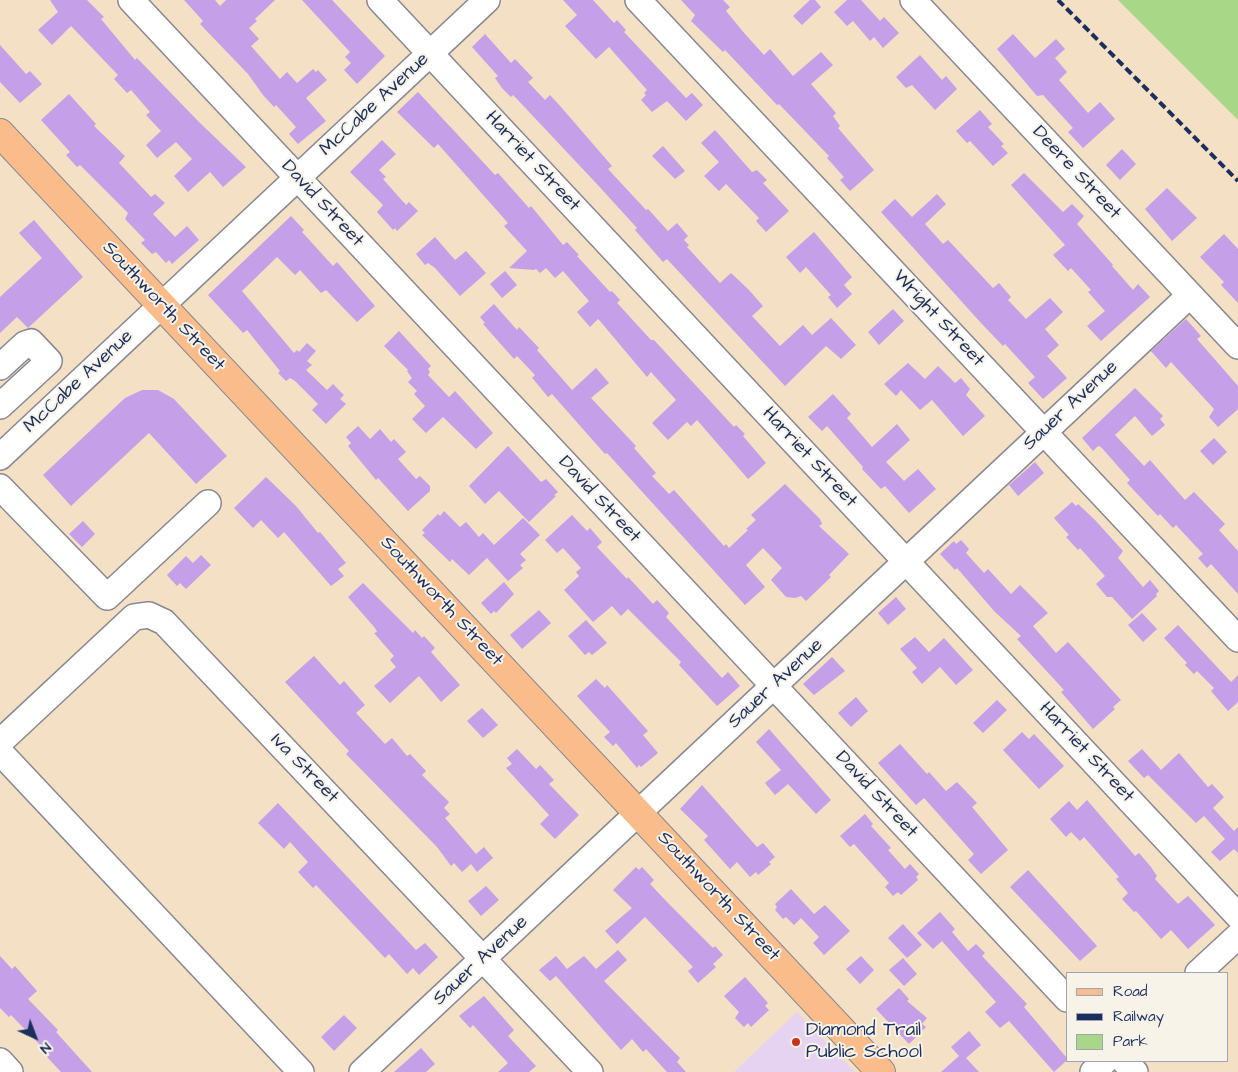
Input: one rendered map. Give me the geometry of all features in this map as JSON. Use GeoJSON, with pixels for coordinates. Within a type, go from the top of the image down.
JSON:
{"type":"FeatureCollection","features":[{"type":"Feature","properties":{"kind":"main road","name":"Southworth Street"},"geometry":{"type":"LineString","coordinates":[[0,133],[881,1072]]}},
{"type":"Feature","properties":{"kind":"street","name":"David Street"},"geometry":{"type":"LineString","coordinates":[[131,0],[1066,998]]}},
{"type":"Feature","properties":{"kind":"street","name":"Harriet Street"},"geometry":{"type":"LineString","coordinates":[[380,0],[1238,916]]}},
{"type":"Feature","properties":{"kind":"street","name":"McCabe Avenue"},"geometry":{"type":"LineString","coordinates":[[3,447],[161,305],[487,0]]}},
{"type":"Feature","properties":{"kind":"street","name":"Wright Street"},"geometry":{"type":"LineString","coordinates":[[638,0],[1238,639]]}},
{"type":"Feature","properties":{"kind":"street","name":"Deere Street"},"geometry":{"type":"LineString","coordinates":[[913,0],[1238,346]]}},
{"type":"Feature","properties":{"kind":"street","name":"Sauer Avenue"},"geometry":{"type":"LineString","coordinates":[[362,1072],[1190,295]]}},
{"type":"Feature","properties":{"kind":"street"},"geometry":{"type":"LineString","coordinates":[[0,406],[49,361],[31,342],[25,344],[4,363]]}},
{"type":"Feature","properties":{"kind":"street"},"geometry":{"type":"LineString","coordinates":[[0,488],[107,597],[208,502]]}},
{"type":"Feature","properties":{"kind":"street","name":"Iva Street"},"geometry":{"type":"LineString","coordinates":[[0,742],[134,617],[149,615],[164,622],[590,1072]]}},
{"type":"Feature","properties":{"kind":"street"},"geometry":{"type":"LineString","coordinates":[[0,752],[301,1072]]}},
{"type":"Feature","properties":{"kind":"street"},"geometry":{"type":"LineString","coordinates":[[1199,972],[1238,936]]}},
{"type":"Feature","properties":{"kind":"street"},"geometry":{"type":"LineString","coordinates":[[0,1061],[10,1072]]}},
{"type":"Feature","properties":{"kind":"street"},"geometry":{"type":"LineString","coordinates":[[1093,1072],[1104,1062]]}},
{"type":"Feature","properties":{"kind":"street"},"geometry":{"type":"LineString","coordinates":[[1125,1062],[1135,1072]]}},
{"type":"Feature","properties":{"kind":"shaded area","name":"Diamond Trail Public School"},"geometry":{"type":"Polygon","coordinates":[[[797,1012],[855,1072],[734,1072],[797,1012]]]}},
{"type":"Feature","properties":{"kind":"green space"},"geometry":{"type":"Polygon","coordinates":[[[1118,0],[1238,0],[1238,120],[1118,0]]]}},
{"type":"Feature","properties":{"kind":"building"},"geometry":{"type":"Polygon","coordinates":[[[50,0],[87,0],[104,17],[101,19],[135,60],[137,58],[246,167],[223,187],[210,172],[188,192],[174,176],[192,159],[176,142],[157,158],[146,145],[161,131],[146,115],[150,112],[131,90],[127,93],[114,79],[118,75],[71,26],[52,45],[38,30],[58,12],[50,0]]]}},
{"type":"Feature","properties":{"kind":"building"},"geometry":{"type":"Polygon","coordinates":[[[184,0],[215,0],[220,6],[226,0],[275,0],[255,19],[257,21],[249,28],[259,39],[251,46],[280,79],[287,72],[297,83],[313,69],[316,72],[318,70],[327,80],[306,98],[326,121],[298,144],[289,134],[296,127],[276,105],[274,107],[248,74],[200,24],[203,21],[184,0]]]}},
{"type":"Feature","properties":{"kind":"building"},"geometry":{"type":"Polygon","coordinates":[[[302,0],[332,0],[385,56],[357,84],[344,70],[351,63],[345,57],[350,52],[302,0]]]}},
{"type":"Feature","properties":{"kind":"building"},"geometry":{"type":"Polygon","coordinates":[[[563,0],[593,0],[614,23],[617,20],[626,30],[624,32],[686,98],[692,93],[703,105],[686,121],[667,101],[652,112],[641,100],[646,95],[644,93],[647,90],[609,47],[596,59],[565,26],[577,15],[563,0]]]}},
{"type":"Feature","properties":{"kind":"building"},"geometry":{"type":"Polygon","coordinates":[[[681,0],[723,0],[730,7],[726,11],[764,55],[770,49],[793,76],[821,52],[833,65],[811,84],[836,113],[833,116],[840,126],[838,128],[874,170],[850,191],[840,180],[844,177],[827,158],[829,156],[725,50],[723,52],[691,21],[695,15],[681,0]]]}},
{"type":"Feature","properties":{"kind":"building"},"geometry":{"type":"Polygon","coordinates":[[[810,0],[815,0],[821,7],[802,25],[793,16],[810,0]]]}},
{"type":"Feature","properties":{"kind":"building"},"geometry":{"type":"Polygon","coordinates":[[[847,0],[861,0],[880,21],[884,17],[899,33],[883,48],[874,37],[870,41],[853,21],[847,26],[834,12],[847,0]]]}},
{"type":"Feature","properties":{"kind":"building"},"geometry":{"type":"Polygon","coordinates":[[[485,34],[511,63],[515,59],[533,78],[528,82],[545,100],[550,95],[561,107],[612,166],[608,169],[646,210],[648,209],[668,231],[677,223],[688,236],[684,240],[689,245],[687,247],[720,283],[731,273],[749,290],[763,306],[752,316],[780,346],[803,325],[812,335],[831,318],[856,345],[841,359],[826,346],[785,386],[667,259],[663,262],[635,230],[637,228],[516,98],[513,95],[511,97],[502,88],[495,78],[498,76],[472,47],[485,34]]]}},
{"type":"Feature","properties":{"kind":"building"},"geometry":{"type":"Polygon","coordinates":[[[1013,34],[1035,58],[1056,39],[1065,49],[1055,58],[1067,72],[1059,80],[1088,113],[1100,102],[1115,119],[1083,148],[1068,132],[1073,128],[1043,95],[1037,96],[997,49],[1013,34]]]}},
{"type":"Feature","properties":{"kind":"building"},"geometry":{"type":"Polygon","coordinates":[[[0,45],[26,74],[30,71],[42,84],[20,103],[0,82],[0,45]]]}},
{"type":"Feature","properties":{"kind":"building"},"geometry":{"type":"Polygon","coordinates":[[[920,55],[942,80],[946,76],[957,89],[935,110],[912,85],[906,88],[896,77],[920,55]]]}},
{"type":"Feature","properties":{"kind":"building"},"geometry":{"type":"Polygon","coordinates":[[[418,92],[495,175],[498,173],[529,208],[531,206],[563,245],[567,242],[579,255],[577,256],[610,292],[612,291],[620,300],[617,303],[651,340],[654,340],[734,427],[736,425],[745,434],[743,436],[766,463],[754,474],[748,479],[697,420],[691,426],[687,422],[668,440],[652,423],[676,400],[651,372],[647,377],[598,319],[590,327],[577,312],[589,301],[563,271],[555,278],[546,268],[540,273],[536,269],[509,268],[527,251],[504,226],[508,223],[438,144],[434,148],[397,112],[418,92]]]}},
{"type":"Feature","properties":{"kind":"building"},"geometry":{"type":"Polygon","coordinates":[[[69,94],[96,124],[94,126],[125,156],[119,163],[151,197],[155,194],[165,203],[153,214],[175,237],[187,226],[199,240],[172,264],[169,260],[166,263],[156,252],[152,254],[141,243],[145,240],[125,219],[128,213],[80,165],[77,167],[66,155],[70,152],[41,120],[69,94]]]}},
{"type":"Feature","properties":{"kind":"building"},"geometry":{"type":"Polygon","coordinates":[[[980,110],[992,124],[988,127],[1004,144],[1001,146],[1008,153],[993,166],[970,141],[967,143],[956,131],[980,110]]]}},
{"type":"Feature","properties":{"kind":"building"},"geometry":{"type":"Polygon","coordinates":[[[715,130],[752,172],[757,170],[767,180],[763,183],[789,211],[766,232],[756,221],[759,218],[726,184],[719,191],[704,176],[719,162],[701,143],[715,130]]]}},
{"type":"Feature","properties":{"kind":"building"},"geometry":{"type":"Polygon","coordinates":[[[382,140],[396,154],[379,170],[386,177],[383,179],[406,205],[409,202],[418,211],[397,231],[395,228],[393,230],[377,212],[383,205],[350,172],[382,140]]]}},
{"type":"Feature","properties":{"kind":"building"},"geometry":{"type":"Polygon","coordinates":[[[663,146],[685,171],[675,179],[652,156],[663,146]]]}},
{"type":"Feature","properties":{"kind":"building"},"geometry":{"type":"Polygon","coordinates":[[[1122,149],[1136,164],[1120,180],[1106,165],[1122,149]]]}},
{"type":"Feature","properties":{"kind":"building"},"geometry":{"type":"Polygon","coordinates":[[[1024,173],[1063,212],[1072,204],[1084,216],[1077,224],[1112,266],[1133,290],[1138,284],[1150,297],[1101,341],[1087,326],[1105,311],[1088,292],[1091,290],[1071,268],[1068,271],[1053,255],[1065,245],[1011,185],[1024,173]]]}},
{"type":"Feature","properties":{"kind":"building"},"geometry":{"type":"Polygon","coordinates":[[[1167,188],[1197,218],[1172,241],[1145,209],[1167,188]]]}},
{"type":"Feature","properties":{"kind":"building"},"geometry":{"type":"Polygon","coordinates":[[[937,194],[946,204],[925,224],[943,244],[948,240],[993,288],[999,283],[1011,297],[1008,300],[1026,319],[1050,298],[1063,312],[1045,329],[1059,345],[1047,356],[1067,378],[1043,399],[1028,383],[1035,377],[1005,344],[1003,346],[981,323],[881,212],[895,199],[912,217],[937,194]]]}},
{"type":"Feature","properties":{"kind":"building"},"geometry":{"type":"Polygon","coordinates":[[[291,216],[304,230],[302,232],[333,266],[337,262],[375,306],[357,322],[326,290],[321,293],[300,270],[295,275],[277,257],[242,291],[294,353],[297,350],[299,352],[307,343],[316,351],[307,361],[312,365],[306,370],[327,390],[333,384],[344,395],[340,399],[346,404],[326,424],[312,410],[318,404],[295,381],[290,378],[286,381],[247,330],[243,333],[208,295],[291,216]]]}},
{"type":"Feature","properties":{"kind":"building"},"geometry":{"type":"Polygon","coordinates":[[[34,220],[83,277],[28,328],[17,317],[0,333],[0,297],[42,258],[19,233],[34,220]]]}},
{"type":"Feature","properties":{"kind":"building"},"geometry":{"type":"Polygon","coordinates":[[[814,232],[852,277],[844,285],[852,294],[837,308],[828,297],[831,295],[806,267],[800,273],[786,257],[814,232]]]}},
{"type":"Feature","properties":{"kind":"building"},"geometry":{"type":"Polygon","coordinates":[[[1224,234],[1238,249],[1238,303],[1221,285],[1224,282],[1200,257],[1224,234]]]}},
{"type":"Feature","properties":{"kind":"building"},"geometry":{"type":"Polygon","coordinates":[[[435,237],[455,260],[466,251],[486,273],[460,296],[435,268],[428,263],[425,265],[416,254],[435,237]]]}},
{"type":"Feature","properties":{"kind":"building"},"geometry":{"type":"Polygon","coordinates":[[[505,271],[517,285],[502,298],[490,284],[505,271]]]}},
{"type":"Feature","properties":{"kind":"building"},"geometry":{"type":"Polygon","coordinates":[[[494,304],[517,330],[519,327],[539,348],[537,350],[572,390],[596,368],[609,383],[591,398],[636,446],[634,448],[656,473],[652,476],[669,494],[674,490],[724,546],[726,544],[729,548],[748,530],[746,529],[756,520],[751,515],[785,484],[820,519],[822,524],[819,526],[849,554],[829,575],[831,577],[806,601],[801,596],[795,598],[786,597],[771,580],[782,568],[763,548],[746,565],[765,587],[745,605],[552,394],[548,397],[532,378],[535,375],[517,356],[514,359],[483,324],[485,323],[480,317],[494,304]]]}},
{"type":"Feature","properties":{"kind":"building"},"geometry":{"type":"Polygon","coordinates":[[[893,309],[904,321],[879,345],[868,332],[893,309]]]}},
{"type":"Feature","properties":{"kind":"building"},"geometry":{"type":"Polygon","coordinates":[[[1186,319],[1201,336],[1197,339],[1238,386],[1238,409],[1218,427],[1209,417],[1214,409],[1171,362],[1166,368],[1151,351],[1186,319]]]}},
{"type":"Feature","properties":{"kind":"building"},"geometry":{"type":"Polygon","coordinates":[[[399,331],[431,366],[428,369],[430,372],[428,375],[449,397],[455,391],[493,433],[476,449],[443,417],[426,433],[412,419],[425,406],[414,394],[417,391],[408,382],[412,378],[408,370],[384,346],[399,331]]]}},
{"type":"Feature","properties":{"kind":"building"},"geometry":{"type":"Polygon","coordinates":[[[908,363],[925,379],[938,366],[955,383],[961,378],[970,389],[966,395],[985,416],[963,436],[932,400],[920,410],[901,390],[896,396],[884,384],[908,363]]]}},
{"type":"Feature","properties":{"kind":"building"},"geometry":{"type":"Polygon","coordinates":[[[1135,388],[1163,416],[1160,419],[1165,425],[1152,436],[1135,416],[1115,435],[1144,466],[1150,460],[1185,500],[1194,492],[1225,524],[1219,530],[1238,551],[1238,594],[1211,564],[1207,568],[1198,558],[1203,554],[1176,525],[1173,528],[1160,514],[1158,516],[1127,483],[1130,480],[1101,447],[1098,446],[1093,451],[1082,438],[1135,388]]]}},
{"type":"Feature","properties":{"kind":"building"},"geometry":{"type":"Polygon","coordinates":[[[142,390],[158,390],[174,399],[227,456],[196,484],[149,433],[71,506],[43,475],[125,398],[142,390]]]}},
{"type":"Feature","properties":{"kind":"building"},"geometry":{"type":"Polygon","coordinates":[[[833,394],[851,414],[847,418],[872,447],[897,424],[910,440],[886,462],[904,481],[918,469],[936,489],[909,513],[885,486],[881,489],[862,469],[863,467],[827,426],[822,431],[808,417],[833,394]]]}},
{"type":"Feature","properties":{"kind":"building"},"geometry":{"type":"Polygon","coordinates":[[[358,426],[370,439],[380,429],[391,442],[394,439],[406,452],[398,459],[416,479],[420,476],[430,486],[430,491],[408,511],[378,478],[376,480],[348,446],[351,443],[346,437],[358,426]]]}},
{"type":"Feature","properties":{"kind":"building"},"geometry":{"type":"Polygon","coordinates":[[[1214,438],[1227,452],[1213,465],[1200,451],[1214,438]]]}},
{"type":"Feature","properties":{"kind":"building"},"geometry":{"type":"Polygon","coordinates":[[[508,446],[541,482],[546,479],[558,492],[529,522],[499,491],[485,504],[469,486],[508,446]]]}},
{"type":"Feature","properties":{"kind":"building"},"geometry":{"type":"Polygon","coordinates":[[[1035,462],[1044,473],[1018,496],[1009,485],[1035,462]]]}},
{"type":"Feature","properties":{"kind":"building"},"geometry":{"type":"Polygon","coordinates":[[[266,477],[296,506],[346,563],[338,569],[344,576],[331,586],[284,532],[278,538],[261,520],[253,528],[234,508],[266,477]]]}},
{"type":"Feature","properties":{"kind":"building"},"geometry":{"type":"Polygon","coordinates":[[[1072,502],[1076,506],[1078,504],[1095,520],[1123,551],[1118,558],[1143,587],[1150,580],[1159,591],[1156,594],[1157,596],[1132,619],[1112,597],[1107,597],[1096,584],[1105,576],[1080,548],[1078,550],[1066,537],[1069,535],[1054,518],[1072,502]]]}},
{"type":"Feature","properties":{"kind":"building"},"geometry":{"type":"Polygon","coordinates":[[[444,511],[460,527],[466,522],[479,537],[483,533],[494,545],[523,518],[540,535],[520,554],[526,560],[520,565],[523,568],[508,581],[487,558],[469,575],[452,559],[450,562],[422,535],[425,533],[422,530],[438,514],[440,516],[444,511]]]}},
{"type":"Feature","properties":{"kind":"building"},"geometry":{"type":"Polygon","coordinates":[[[572,515],[587,531],[590,528],[602,542],[597,547],[627,579],[628,577],[653,604],[657,600],[669,613],[666,617],[722,678],[728,672],[740,686],[717,706],[679,665],[681,662],[628,609],[621,616],[612,606],[593,622],[564,590],[579,576],[576,572],[581,568],[563,548],[557,553],[545,540],[572,515]]]}},
{"type":"Feature","properties":{"kind":"building"},"geometry":{"type":"Polygon","coordinates":[[[83,521],[95,534],[82,547],[69,534],[83,521]]]}},
{"type":"Feature","properties":{"kind":"building"},"geometry":{"type":"Polygon","coordinates":[[[961,540],[969,549],[966,553],[984,573],[988,569],[1011,594],[1020,585],[1048,613],[1033,626],[1056,653],[1068,642],[1121,700],[1113,707],[1115,709],[1093,729],[1061,692],[1064,690],[1017,639],[1021,636],[994,611],[957,568],[955,570],[940,554],[954,541],[956,544],[961,540]]]}},
{"type":"Feature","properties":{"kind":"building"},"geometry":{"type":"Polygon","coordinates":[[[201,555],[211,565],[186,589],[180,583],[177,586],[167,575],[186,556],[193,563],[201,555]]]}},
{"type":"Feature","properties":{"kind":"building"},"geometry":{"type":"Polygon","coordinates":[[[504,582],[514,594],[496,613],[494,611],[491,614],[481,603],[504,582]]]}},
{"type":"Feature","properties":{"kind":"building"},"geometry":{"type":"Polygon","coordinates":[[[363,583],[413,633],[415,630],[422,638],[424,636],[435,648],[431,652],[460,685],[441,702],[419,676],[390,703],[374,686],[396,667],[390,660],[394,656],[374,633],[377,632],[375,628],[348,597],[363,583]]]}},
{"type":"Feature","properties":{"kind":"building"},"geometry":{"type":"Polygon","coordinates":[[[896,597],[906,609],[888,625],[878,613],[896,597]]]}},
{"type":"Feature","properties":{"kind":"building"},"geometry":{"type":"Polygon","coordinates":[[[539,610],[551,623],[522,649],[510,635],[539,610]]]}},
{"type":"Feature","properties":{"kind":"building"},"geometry":{"type":"Polygon","coordinates":[[[1142,613],[1157,629],[1143,642],[1128,625],[1142,613]]]}},
{"type":"Feature","properties":{"kind":"building"},"geometry":{"type":"Polygon","coordinates":[[[586,620],[607,643],[592,655],[589,652],[585,655],[568,636],[586,620]]]}},
{"type":"Feature","properties":{"kind":"building"},"geometry":{"type":"Polygon","coordinates":[[[1178,625],[1231,682],[1238,675],[1238,702],[1228,711],[1211,691],[1214,688],[1197,671],[1194,674],[1185,665],[1187,663],[1164,638],[1178,625]]]}},
{"type":"Feature","properties":{"kind":"building"},"geometry":{"type":"Polygon","coordinates":[[[915,637],[929,652],[944,638],[973,670],[956,685],[940,667],[922,684],[912,672],[917,668],[900,649],[915,637]]]}},
{"type":"Feature","properties":{"kind":"building"},"geometry":{"type":"Polygon","coordinates":[[[314,656],[340,685],[344,681],[365,705],[356,713],[385,744],[392,738],[407,756],[410,754],[426,771],[422,775],[449,802],[444,808],[450,814],[445,818],[476,854],[484,847],[493,858],[477,872],[471,864],[462,872],[454,863],[451,866],[437,847],[346,754],[349,751],[285,682],[314,656]]]}},
{"type":"Feature","properties":{"kind":"building"},"geometry":{"type":"Polygon","coordinates":[[[832,657],[845,671],[814,695],[803,684],[832,657]]]}},
{"type":"Feature","properties":{"kind":"building"},"geometry":{"type":"Polygon","coordinates":[[[596,679],[605,688],[607,685],[648,731],[643,735],[658,753],[641,767],[639,765],[637,768],[616,743],[613,746],[604,737],[610,732],[577,696],[596,679]]]}},
{"type":"Feature","properties":{"kind":"building"},"geometry":{"type":"Polygon","coordinates":[[[856,697],[868,711],[851,727],[838,713],[856,697]]]}},
{"type":"Feature","properties":{"kind":"building"},"geometry":{"type":"Polygon","coordinates":[[[997,700],[1007,710],[983,733],[973,723],[997,700]]]}},
{"type":"Feature","properties":{"kind":"building"},"geometry":{"type":"Polygon","coordinates":[[[482,708],[498,725],[483,738],[467,721],[482,708]]]}},
{"type":"Feature","properties":{"kind":"building"},"geometry":{"type":"Polygon","coordinates":[[[769,729],[831,800],[816,814],[788,784],[775,795],[765,783],[781,770],[756,742],[769,729]]]}},
{"type":"Feature","properties":{"kind":"building"},"geometry":{"type":"Polygon","coordinates":[[[1022,732],[1029,739],[1034,734],[1064,766],[1039,789],[1003,750],[1022,732]]]}},
{"type":"Feature","properties":{"kind":"building"},"geometry":{"type":"Polygon","coordinates":[[[900,744],[927,774],[929,772],[946,791],[957,782],[977,803],[972,807],[1008,850],[981,874],[968,860],[974,854],[924,798],[916,805],[878,763],[900,744]]]}},
{"type":"Feature","properties":{"kind":"building"},"geometry":{"type":"Polygon","coordinates":[[[517,749],[536,769],[540,765],[554,780],[549,784],[579,815],[555,839],[540,824],[549,815],[506,768],[512,764],[507,758],[517,749]]]}},
{"type":"Feature","properties":{"kind":"building"},"geometry":{"type":"Polygon","coordinates":[[[1142,749],[1161,770],[1179,753],[1208,787],[1212,784],[1224,797],[1213,808],[1234,831],[1238,827],[1238,853],[1234,849],[1220,861],[1211,852],[1225,839],[1204,816],[1196,823],[1148,775],[1144,778],[1128,761],[1142,749]]]}},
{"type":"Feature","properties":{"kind":"building"},"geometry":{"type":"Polygon","coordinates":[[[702,785],[757,847],[763,843],[775,857],[769,862],[771,864],[758,875],[756,872],[750,877],[737,862],[730,869],[704,840],[708,836],[680,809],[702,785]]]}},
{"type":"Feature","properties":{"kind":"building"},"geometry":{"type":"Polygon","coordinates":[[[1087,800],[1135,856],[1139,853],[1157,876],[1155,879],[1178,904],[1188,896],[1215,925],[1188,949],[1171,930],[1161,939],[1136,911],[1134,912],[1122,899],[1128,893],[1116,879],[1119,877],[1084,837],[1080,841],[1071,832],[1066,837],[1050,819],[1069,801],[1077,810],[1087,800]]]}},
{"type":"Feature","properties":{"kind":"building"},"geometry":{"type":"Polygon","coordinates":[[[278,803],[416,950],[425,943],[438,957],[419,975],[413,968],[407,974],[389,954],[385,958],[316,885],[313,888],[298,872],[308,862],[290,842],[284,849],[258,823],[278,803]]]}},
{"type":"Feature","properties":{"kind":"building"},"geometry":{"type":"Polygon","coordinates":[[[865,814],[873,824],[871,826],[891,848],[888,850],[905,869],[910,864],[919,874],[916,877],[918,880],[901,895],[898,892],[893,896],[885,887],[889,883],[854,844],[850,847],[840,836],[865,814]]]}},
{"type":"Feature","properties":{"kind":"building"},"geometry":{"type":"Polygon","coordinates":[[[636,867],[639,870],[642,867],[654,880],[650,884],[713,948],[715,946],[723,955],[713,964],[716,967],[698,983],[688,971],[693,967],[645,917],[617,944],[605,931],[632,908],[613,890],[636,867]]]}},
{"type":"Feature","properties":{"kind":"building"},"geometry":{"type":"Polygon","coordinates":[[[1028,870],[1097,946],[1080,961],[1010,887],[1028,870]]]}},
{"type":"Feature","properties":{"kind":"building"},"geometry":{"type":"Polygon","coordinates":[[[486,886],[499,900],[481,916],[468,901],[486,886]]]}},
{"type":"Feature","properties":{"kind":"building"},"geometry":{"type":"Polygon","coordinates":[[[791,889],[814,914],[825,905],[850,931],[824,955],[813,943],[819,937],[801,918],[794,925],[786,917],[783,919],[775,910],[777,907],[775,904],[791,889]]]}},
{"type":"Feature","properties":{"kind":"building"},"geometry":{"type":"Polygon","coordinates":[[[940,912],[955,929],[952,932],[968,951],[976,944],[985,953],[982,956],[1027,1004],[1024,1007],[1066,1057],[1066,1061],[1054,1072],[1009,1021],[1000,1028],[985,1012],[996,1002],[942,941],[933,949],[917,933],[940,912]]]}},
{"type":"Feature","properties":{"kind":"building"},"geometry":{"type":"Polygon","coordinates":[[[903,924],[922,945],[907,958],[888,938],[903,924]]]}},
{"type":"Feature","properties":{"kind":"building"},"geometry":{"type":"Polygon","coordinates":[[[618,950],[627,960],[604,981],[680,1058],[677,1062],[686,1072],[667,1072],[646,1049],[643,1052],[632,1039],[621,1050],[556,976],[550,981],[539,970],[556,956],[567,969],[584,956],[596,969],[618,950]]]}},
{"type":"Feature","properties":{"kind":"building"},"geometry":{"type":"Polygon","coordinates":[[[0,956],[12,969],[15,966],[37,991],[28,999],[58,1030],[56,1032],[92,1072],[61,1072],[47,1057],[50,1055],[11,1015],[9,1017],[0,1008],[0,956]]]}},
{"type":"Feature","properties":{"kind":"building"},"geometry":{"type":"Polygon","coordinates":[[[861,956],[874,970],[860,984],[846,969],[861,956]]]}},
{"type":"Feature","properties":{"kind":"building"},"geometry":{"type":"Polygon","coordinates":[[[903,958],[917,974],[904,986],[889,970],[903,958]]]}},
{"type":"Feature","properties":{"kind":"building"},"geometry":{"type":"Polygon","coordinates":[[[745,977],[768,1003],[765,1006],[769,1010],[751,1027],[748,1023],[744,1027],[735,1018],[739,1012],[724,996],[745,977]]]}},
{"type":"Feature","properties":{"kind":"building"},"geometry":{"type":"Polygon","coordinates":[[[899,988],[909,999],[907,1001],[927,1018],[922,1024],[926,1027],[909,1044],[876,1009],[899,988]]]}},
{"type":"Feature","properties":{"kind":"building"},"geometry":{"type":"Polygon","coordinates":[[[484,996],[514,1030],[508,1036],[536,1066],[529,1072],[498,1072],[508,1063],[473,1025],[470,1028],[459,1016],[484,996]]]}},
{"type":"Feature","properties":{"kind":"building"},"geometry":{"type":"Polygon","coordinates":[[[344,1015],[357,1028],[334,1051],[321,1037],[344,1015]]]}},
{"type":"Feature","properties":{"kind":"building"},"geometry":{"type":"Polygon","coordinates":[[[969,1031],[981,1045],[966,1058],[979,1072],[941,1072],[959,1056],[951,1047],[969,1031]]]}},
{"type":"Feature","properties":{"kind":"building"},"geometry":{"type":"Polygon","coordinates":[[[421,1048],[435,1064],[426,1072],[394,1072],[421,1048]]]}},
{"type":"Feature","properties":{"kind":"railway"},"geometry":{"type":"LineString","coordinates":[[1058,0],[1238,181]]}},
{"type":"Feature","properties":{"kind":"place","name":"Diamond Trail Public School"},"geometry":{"type":"Point","coordinates":[796,1042]}}]}
